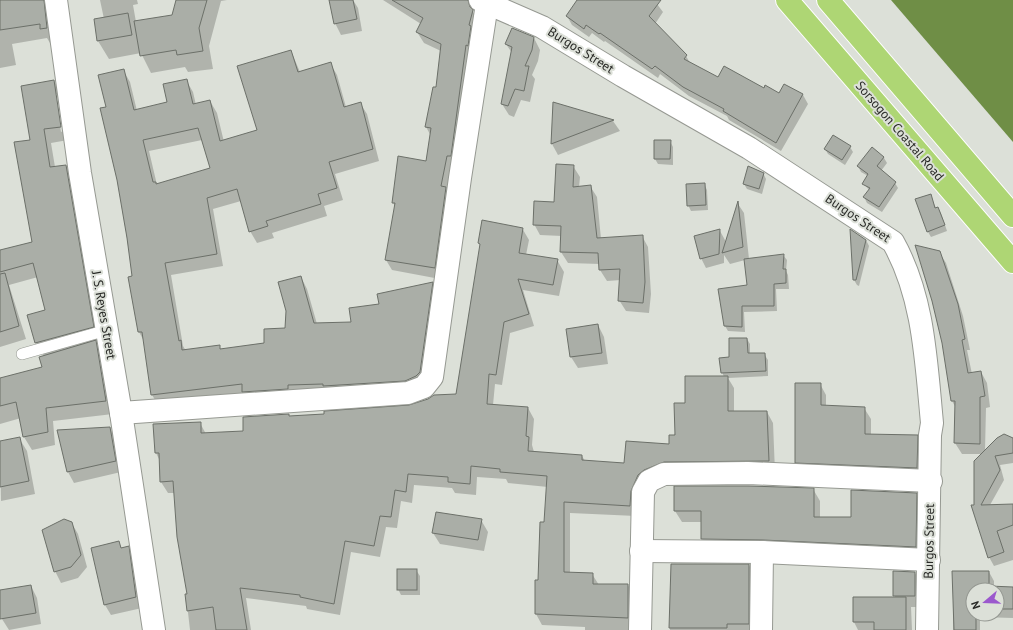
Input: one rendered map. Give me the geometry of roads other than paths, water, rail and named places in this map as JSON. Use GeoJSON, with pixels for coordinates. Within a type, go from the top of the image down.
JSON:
{"type":"FeatureCollection","features":[{"type":"Feature","properties":{"kind":"highway","name":"Sorsogon Coastal Road"},"geometry":{"type":"LineString","coordinates":[[787,0],[1013,262]]}},
{"type":"Feature","properties":{"kind":"highway"},"geometry":{"type":"LineString","coordinates":[[828,0],[1013,216]]}},
{"type":"Feature","properties":{"kind":"street","name":"J. S. Reyes Street"},"geometry":{"type":"LineString","coordinates":[[56,0],[80,173],[121,413],[154,630]]}},
{"type":"Feature","properties":{"kind":"street"},"geometry":{"type":"LineString","coordinates":[[121,413],[408,393],[424,387],[432,377],[484,2]]}},
{"type":"Feature","properties":{"kind":"street","name":"Burgos Street"},"geometry":{"type":"LineString","coordinates":[[484,2],[542,27],[630,80],[749,148],[893,242],[903,260],[923,327],[932,423],[930,434],[927,630]]}},
{"type":"Feature","properties":{"kind":"street"},"geometry":{"type":"LineString","coordinates":[[640,630],[643,492],[649,481],[664,474],[748,473],[930,482]]}},
{"type":"Feature","properties":{"kind":"street"},"geometry":{"type":"LineString","coordinates":[[641,551],[762,552],[929,560]]}},
{"type":"Feature","properties":{"kind":"street"},"geometry":{"type":"LineString","coordinates":[[761,630],[762,552]]}},
{"type":"Feature","properties":{"kind":"lane"},"geometry":{"type":"LineString","coordinates":[[22,354],[107,330]]}}]}
